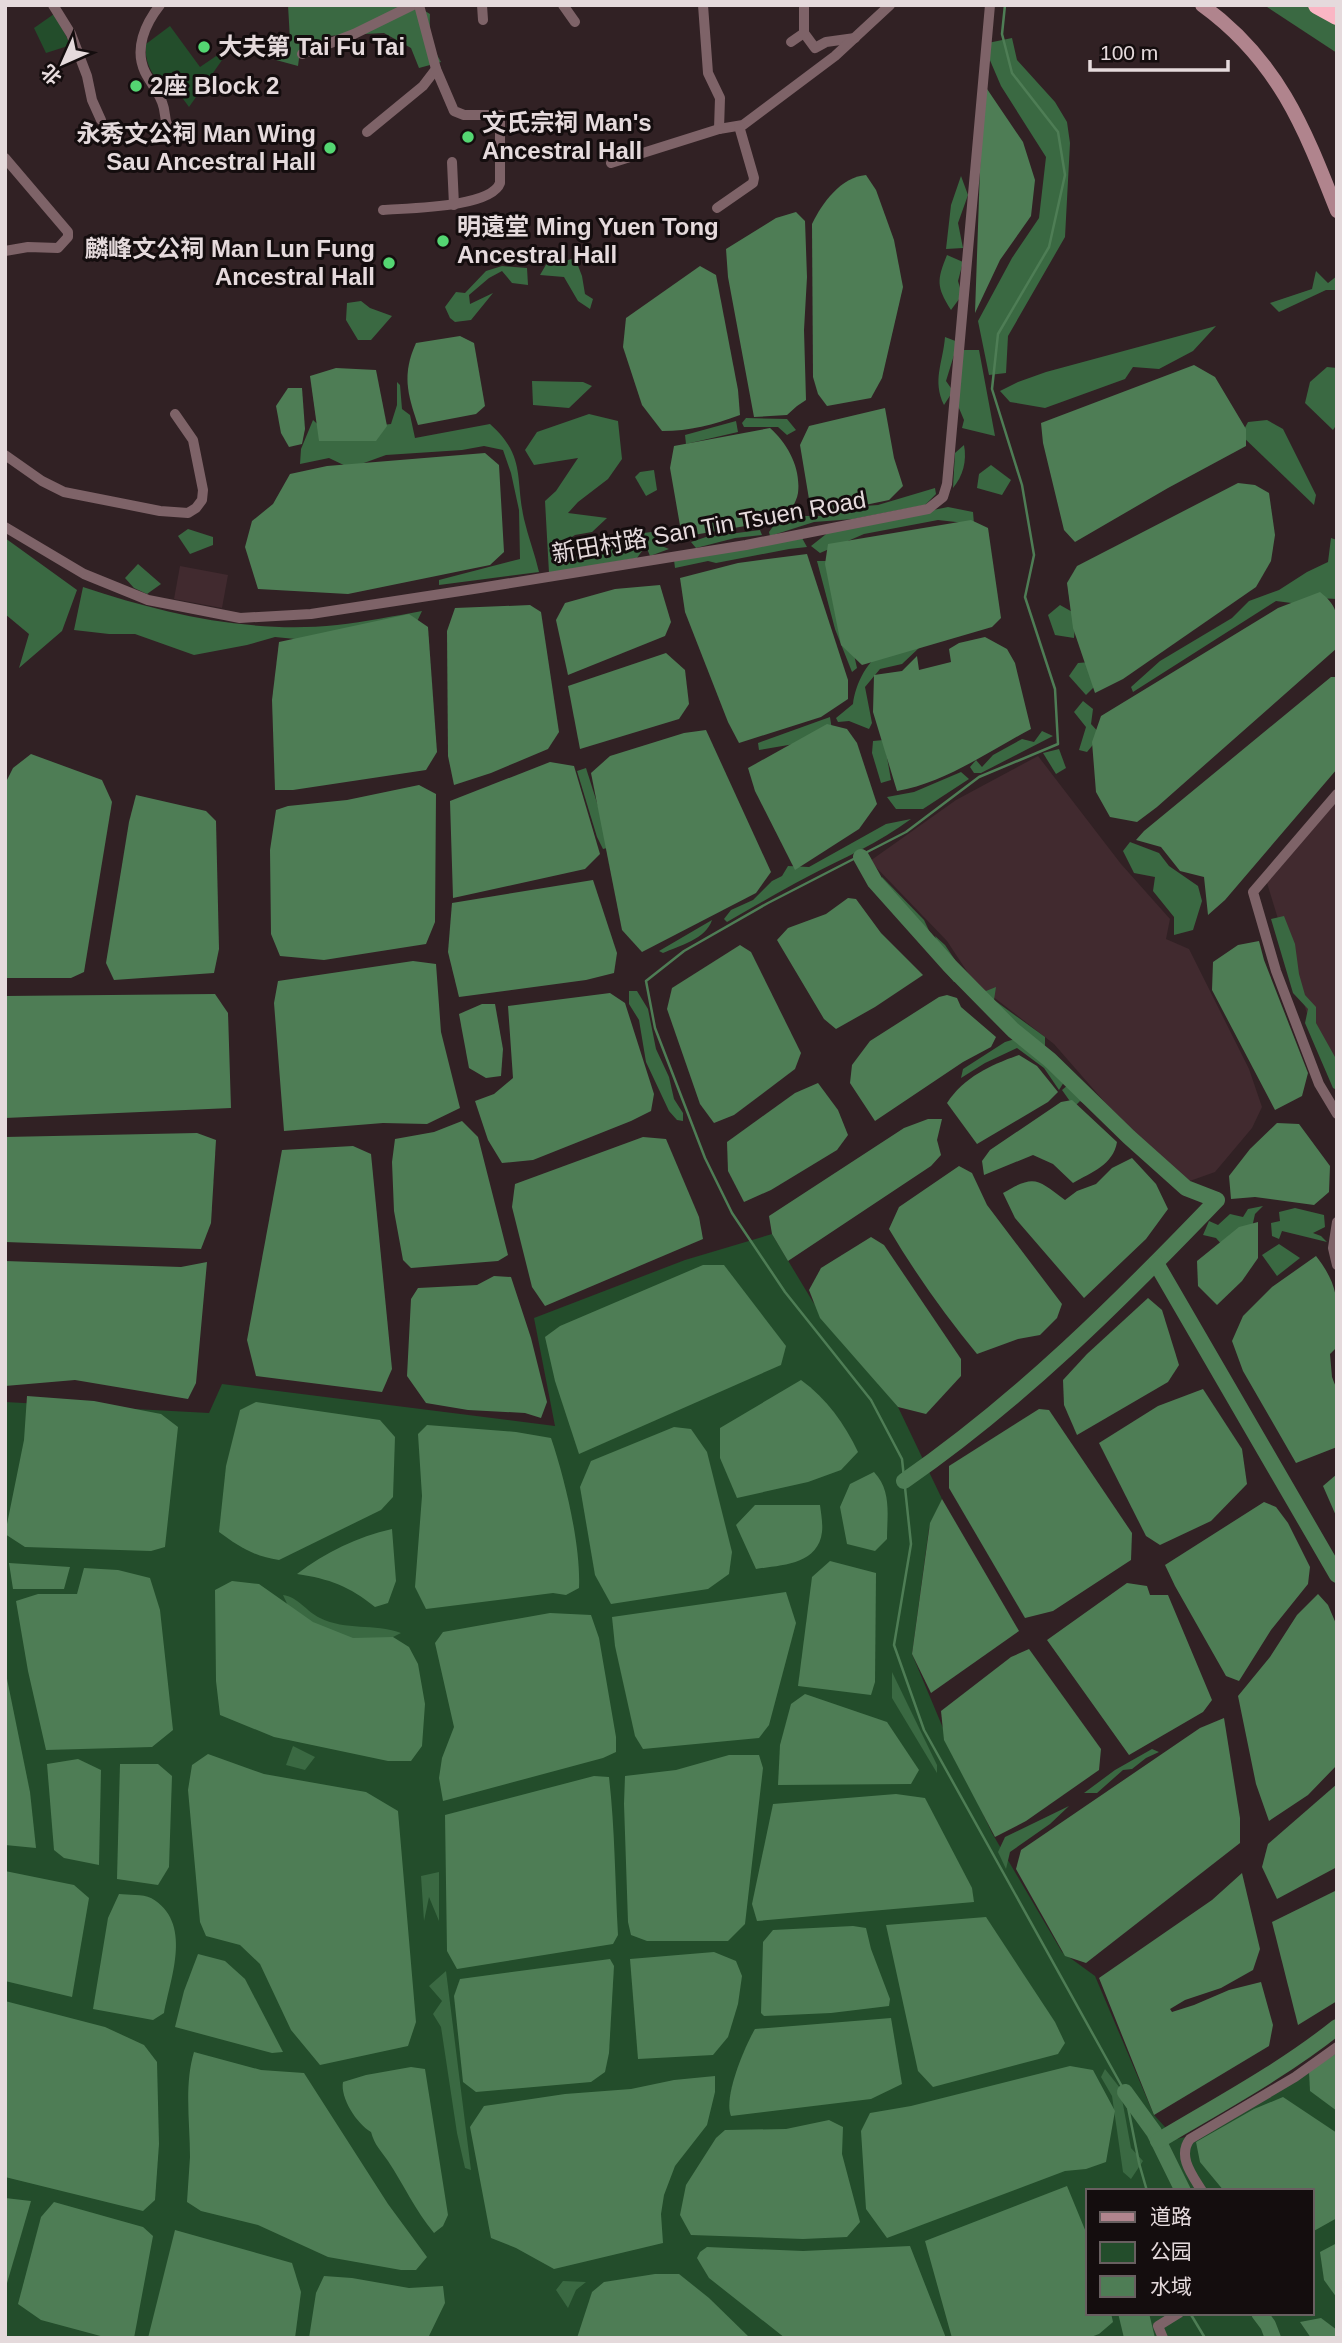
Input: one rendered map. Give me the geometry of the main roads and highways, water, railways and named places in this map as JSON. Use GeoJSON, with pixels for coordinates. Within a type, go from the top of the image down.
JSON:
{"type":"FeatureCollection","features":[{"type":"Feature","properties":{"kind":"highway"},"geometry":{"type":"LineString","coordinates":[[1317,5],[1337,16]]}},
{"type":"Feature","properties":{"kind":"main road"},"geometry":{"type":"LineString","coordinates":[[1202,5],[1242,40],[1278,82],[1305,131],[1337,211]]}},
{"type":"Feature","properties":{"kind":"water"},"geometry":{"type":"Polygon","coordinates":[[[983,83],[1023,142],[1035,180],[1031,216],[1000,260],[975,313],[983,83]]]}},
{"type":"Feature","properties":{"kind":"water"},"geometry":{"type":"Polygon","coordinates":[[[866,175],[876,190],[894,240],[903,287],[882,378],[871,398],[827,406],[818,394],[813,377],[812,224],[833,192],[848,181],[866,175]]]}},
{"type":"Feature","properties":{"kind":"water"},"geometry":{"type":"Polygon","coordinates":[[[796,212],[805,221],[806,400],[787,415],[754,417],[728,277],[726,249],[776,218],[796,212]]]}},
{"type":"Feature","properties":{"kind":"water"},"geometry":{"type":"Polygon","coordinates":[[[700,266],[716,275],[738,390],[740,415],[701,427],[662,431],[642,405],[623,347],[626,318],[700,266]]]}},
{"type":"Feature","properties":{"kind":"water"},"geometry":{"type":"Polygon","coordinates":[[[460,336],[474,343],[485,406],[476,414],[418,425],[408,384],[409,364],[416,343],[460,336]]]}},
{"type":"Feature","properties":{"kind":"water"},"geometry":{"type":"Polygon","coordinates":[[[1194,365],[1215,377],[1246,429],[1246,446],[1075,542],[1064,530],[1043,443],[1041,423],[1194,365]]]}},
{"type":"Feature","properties":{"kind":"water"},"geometry":{"type":"Polygon","coordinates":[[[336,368],[376,370],[387,426],[376,441],[319,441],[310,376],[336,368]]]}},
{"type":"Feature","properties":{"kind":"water"},"geometry":{"type":"Polygon","coordinates":[[[288,388],[302,388],[305,429],[302,444],[289,447],[281,433],[276,406],[288,388]]]}},
{"type":"Feature","properties":{"kind":"water"},"geometry":{"type":"Polygon","coordinates":[[[885,408],[894,458],[903,486],[889,500],[822,514],[809,499],[800,445],[809,426],[885,408]]]}},
{"type":"Feature","properties":{"kind":"water"},"geometry":{"type":"Polygon","coordinates":[[[770,428],[788,449],[797,475],[797,496],[786,519],[682,537],[670,468],[674,446],[770,428]]]}},
{"type":"Feature","properties":{"kind":"water"},"geometry":{"type":"Polygon","coordinates":[[[485,453],[499,465],[504,552],[490,565],[348,594],[258,589],[245,547],[252,521],[273,504],[290,474],[327,466],[485,453]]]}},
{"type":"Feature","properties":{"kind":"water"},"geometry":{"type":"Polygon","coordinates":[[[1238,483],[1255,485],[1269,493],[1275,535],[1271,561],[1256,587],[1123,679],[1095,693],[1073,628],[1067,583],[1077,566],[1238,483]]]}},
{"type":"Feature","properties":{"kind":"water"},"geometry":{"type":"Polygon","coordinates":[[[971,520],[988,528],[1001,618],[992,627],[862,665],[841,645],[825,564],[828,544],[971,520]]]}},
{"type":"Feature","properties":{"kind":"water"},"geometry":{"type":"Polygon","coordinates":[[[807,554],[848,680],[848,699],[821,717],[739,743],[728,722],[685,612],[680,578],[738,563],[807,554]]]}},
{"type":"Feature","properties":{"kind":"water"},"geometry":{"type":"Polygon","coordinates":[[[660,585],[671,622],[665,636],[568,675],[556,620],[565,603],[615,589],[660,585]]]}},
{"type":"Feature","properties":{"kind":"water"},"geometry":{"type":"Polygon","coordinates":[[[1320,592],[1332,604],[1337,616],[1337,648],[1137,822],[1110,817],[1096,792],[1092,742],[1101,716],[1278,608],[1320,592]]]}},
{"type":"Feature","properties":{"kind":"water"},"geometry":{"type":"Polygon","coordinates":[[[530,605],[541,612],[559,732],[548,749],[454,785],[448,756],[447,631],[455,608],[530,605]]]}},
{"type":"Feature","properties":{"kind":"water"},"geometry":{"type":"Polygon","coordinates":[[[409,614],[428,627],[437,752],[426,770],[293,790],[275,790],[272,700],[279,642],[409,614]]]}},
{"type":"Feature","properties":{"kind":"water"},"geometry":{"type":"Polygon","coordinates":[[[985,637],[1007,649],[1015,663],[1031,729],[949,774],[897,791],[873,712],[874,675],[902,671],[917,656],[919,670],[951,662],[949,649],[959,643],[985,637]]]}},
{"type":"Feature","properties":{"kind":"water"},"geometry":{"type":"Polygon","coordinates":[[[666,653],[685,670],[689,704],[679,719],[580,749],[568,686],[666,653]]]}},
{"type":"Feature","properties":{"kind":"water"},"geometry":{"type":"Polygon","coordinates":[[[1331,677],[1337,677],[1337,769],[1225,900],[1208,915],[1204,877],[1180,871],[1161,847],[1136,840],[1331,677]]]}},
{"type":"Feature","properties":{"kind":"water"},"geometry":{"type":"Polygon","coordinates":[[[827,724],[847,729],[857,743],[877,804],[859,829],[795,870],[755,791],[748,768],[827,724]]]}},
{"type":"Feature","properties":{"kind":"water"},"geometry":{"type":"Polygon","coordinates":[[[706,730],[771,872],[756,893],[642,952],[622,930],[591,773],[610,756],[684,733],[706,730]]]}},
{"type":"Feature","properties":{"kind":"water"},"geometry":{"type":"Polygon","coordinates":[[[31,754],[102,780],[112,802],[84,972],[71,978],[5,978],[5,784],[13,768],[31,754]]]}},
{"type":"Feature","properties":{"kind":"water"},"geometry":{"type":"Polygon","coordinates":[[[550,762],[574,766],[600,854],[585,869],[453,898],[450,801],[550,762]]]}},
{"type":"Feature","properties":{"kind":"water"},"geometry":{"type":"Polygon","coordinates":[[[419,785],[436,794],[435,922],[426,944],[324,960],[280,956],[271,934],[270,850],[276,810],[288,806],[347,800],[419,785]]]}},
{"type":"Feature","properties":{"kind":"water"},"geometry":{"type":"Polygon","coordinates":[[[136,795],[206,811],[216,821],[219,949],[214,973],[114,980],[106,963],[129,822],[136,795]]]}},
{"type":"Feature","properties":{"kind":"water"},"geometry":{"type":"Polygon","coordinates":[[[593,880],[617,953],[614,973],[586,980],[459,997],[448,952],[452,903],[593,880]]]}},
{"type":"Feature","properties":{"kind":"water"},"geometry":{"type":"Polygon","coordinates":[[[848,898],[856,899],[881,933],[923,975],[836,1029],[824,1019],[777,940],[788,928],[826,914],[848,898]]]}},
{"type":"Feature","properties":{"kind":"water"},"geometry":{"type":"Polygon","coordinates":[[[1259,941],[1308,1073],[1302,1096],[1275,1110],[1212,990],[1213,962],[1238,945],[1259,941]]]}},
{"type":"Feature","properties":{"kind":"water"},"geometry":{"type":"Polygon","coordinates":[[[740,945],[751,952],[801,1053],[795,1069],[734,1115],[714,1123],[700,1104],[667,1009],[672,988],[740,945]]]}},
{"type":"Feature","properties":{"kind":"water"},"geometry":{"type":"Polygon","coordinates":[[[413,961],[436,964],[441,1032],[460,1108],[427,1124],[383,1123],[284,1131],[274,1003],[278,981],[413,961]]]}},
{"type":"Feature","properties":{"kind":"water"},"geometry":{"type":"Polygon","coordinates":[[[610,993],[625,1003],[654,1094],[651,1111],[533,1160],[502,1163],[488,1140],[475,1101],[494,1094],[513,1078],[508,1006],[610,993]]]}},
{"type":"Feature","properties":{"kind":"water"},"geometry":{"type":"Polygon","coordinates":[[[215,994],[228,1013],[231,1108],[5,1118],[5,996],[215,994]]]}},
{"type":"Feature","properties":{"kind":"water"},"geometry":{"type":"Polygon","coordinates":[[[947,995],[957,998],[961,1007],[996,1037],[991,1047],[963,1062],[875,1121],[850,1083],[852,1065],[870,1041],[939,997],[947,995]]]}},
{"type":"Feature","properties":{"kind":"water"},"geometry":{"type":"Polygon","coordinates":[[[482,1004],[495,1004],[503,1049],[501,1076],[486,1078],[469,1068],[459,1014],[482,1004]]]}},
{"type":"Feature","properties":{"kind":"water"},"geometry":{"type":"Polygon","coordinates":[[[1019,1055],[1037,1066],[1058,1092],[1048,1102],[977,1144],[947,1103],[961,1086],[979,1073],[1019,1055]]]}},
{"type":"Feature","properties":{"kind":"water"},"geometry":{"type":"Polygon","coordinates":[[[818,1083],[838,1110],[848,1135],[837,1150],[771,1190],[744,1202],[728,1171],[727,1142],[795,1093],[818,1083]]]}},
{"type":"Feature","properties":{"kind":"water"},"geometry":{"type":"Polygon","coordinates":[[[1072,1100],[1117,1142],[1115,1150],[1106,1162],[1073,1183],[1053,1164],[1033,1155],[984,1175],[982,1161],[990,1150],[1061,1102],[1072,1100]]]}},
{"type":"Feature","properties":{"kind":"water"},"geometry":{"type":"Polygon","coordinates":[[[928,1119],[942,1119],[937,1140],[941,1155],[931,1166],[788,1261],[772,1234],[769,1216],[904,1128],[928,1119]]]}},
{"type":"Feature","properties":{"kind":"water"},"geometry":{"type":"Polygon","coordinates":[[[462,1121],[478,1137],[508,1255],[498,1261],[411,1268],[403,1260],[394,1211],[392,1162],[395,1139],[434,1132],[462,1121]]]}},
{"type":"Feature","properties":{"kind":"water"},"geometry":{"type":"Polygon","coordinates":[[[1277,1123],[1299,1124],[1330,1166],[1329,1192],[1314,1205],[1255,1197],[1231,1199],[1229,1176],[1250,1149],[1277,1123]]]}},
{"type":"Feature","properties":{"kind":"water"},"geometry":{"type":"Polygon","coordinates":[[[197,1133],[216,1140],[211,1223],[201,1249],[5,1242],[5,1137],[197,1133]]]}},
{"type":"Feature","properties":{"kind":"water"},"geometry":{"type":"Polygon","coordinates":[[[643,1137],[666,1139],[699,1217],[703,1239],[545,1306],[532,1287],[512,1207],[515,1184],[643,1137]]]}},
{"type":"Feature","properties":{"kind":"water"},"geometry":{"type":"Polygon","coordinates":[[[353,1146],[371,1154],[392,1369],[382,1392],[256,1376],[247,1340],[282,1150],[353,1146]]]}},
{"type":"Feature","properties":{"kind":"water"},"geometry":{"type":"Polygon","coordinates":[[[1132,1158],[1156,1184],[1168,1209],[1146,1239],[1084,1298],[1015,1218],[1003,1193],[1022,1183],[1036,1181],[1065,1200],[1077,1191],[1096,1184],[1112,1168],[1132,1158]]]}},
{"type":"Feature","properties":{"kind":"water"},"geometry":{"type":"Polygon","coordinates":[[[959,1166],[972,1173],[987,1205],[1062,1304],[1057,1318],[1040,1335],[1018,1339],[977,1354],[909,1262],[889,1229],[899,1207],[959,1166]]]}},
{"type":"Feature","properties":{"kind":"water"},"geometry":{"type":"Polygon","coordinates":[[[1258,1222],[1258,1258],[1242,1281],[1217,1305],[1198,1286],[1197,1261],[1239,1227],[1258,1222]]]}},
{"type":"Feature","properties":{"kind":"water"},"geometry":{"type":"Polygon","coordinates":[[[871,1237],[884,1245],[961,1359],[961,1376],[926,1414],[898,1407],[820,1318],[809,1290],[821,1268],[871,1237]]]}},
{"type":"Feature","properties":{"kind":"water"},"geometry":{"type":"Polygon","coordinates":[[[1316,1256],[1330,1279],[1336,1299],[1337,1347],[1330,1354],[1332,1377],[1337,1390],[1337,1447],[1296,1463],[1243,1371],[1232,1341],[1243,1316],[1272,1287],[1316,1256]]]}},
{"type":"Feature","properties":{"kind":"water"},"geometry":{"type":"Polygon","coordinates":[[[5,1261],[181,1267],[207,1262],[196,1383],[188,1399],[75,1380],[5,1386],[5,1261]]]}},
{"type":"Feature","properties":{"kind":"water"},"geometry":{"type":"Polygon","coordinates":[[[703,1265],[724,1265],[786,1346],[781,1365],[579,1454],[555,1381],[545,1337],[560,1326],[703,1265]]]}},
{"type":"Feature","properties":{"kind":"water"},"geometry":{"type":"Polygon","coordinates":[[[494,1276],[511,1277],[531,1338],[547,1402],[541,1418],[525,1413],[468,1410],[426,1403],[407,1376],[411,1299],[418,1288],[477,1285],[494,1276]]]}},
{"type":"Feature","properties":{"kind":"water"},"geometry":{"type":"Polygon","coordinates":[[[1148,1298],[1162,1310],[1179,1365],[1168,1382],[1077,1435],[1064,1405],[1063,1380],[1148,1298]]]}},
{"type":"Feature","properties":{"kind":"water"},"geometry":{"type":"Polygon","coordinates":[[[801,1380],[834,1412],[858,1452],[841,1470],[808,1482],[737,1498],[720,1458],[720,1428],[801,1380]]]}},
{"type":"Feature","properties":{"kind":"water"},"geometry":{"type":"Polygon","coordinates":[[[1203,1389],[1242,1449],[1247,1484],[1211,1521],[1160,1545],[1146,1536],[1099,1443],[1158,1406],[1203,1389]]]}},
{"type":"Feature","properties":{"kind":"water"},"geometry":{"type":"Polygon","coordinates":[[[27,1396],[94,1401],[161,1414],[178,1427],[165,1547],[151,1551],[25,1547],[5,1534],[24,1440],[27,1396]]]}},
{"type":"Feature","properties":{"kind":"water"},"geometry":{"type":"Polygon","coordinates":[[[256,1402],[380,1420],[395,1437],[393,1497],[381,1510],[279,1560],[254,1554],[226,1537],[219,1532],[226,1466],[240,1410],[256,1402]]]}},
{"type":"Feature","properties":{"kind":"water"},"geometry":{"type":"Polygon","coordinates":[[[1039,1409],[1049,1410],[1132,1533],[1131,1560],[1053,1611],[1025,1618],[949,1488],[949,1466],[1039,1409]]]}},
{"type":"Feature","properties":{"kind":"water"},"geometry":{"type":"Polygon","coordinates":[[[427,1425],[516,1432],[551,1438],[571,1513],[579,1588],[566,1595],[553,1593],[426,1609],[415,1587],[422,1496],[418,1434],[427,1425]]]}},
{"type":"Feature","properties":{"kind":"water"},"geometry":{"type":"Polygon","coordinates":[[[674,1427],[691,1429],[707,1452],[732,1552],[729,1574],[708,1589],[611,1604],[595,1575],[580,1487],[591,1461],[674,1427]]]}},
{"type":"Feature","properties":{"kind":"water"},"geometry":{"type":"Polygon","coordinates":[[[874,1472],[884,1487],[888,1512],[887,1539],[875,1551],[847,1544],[840,1507],[850,1484],[874,1472]]]}},
{"type":"Feature","properties":{"kind":"water"},"geometry":{"type":"Polygon","coordinates":[[[1337,1474],[1337,1518],[1323,1486],[1337,1474]]]}},
{"type":"Feature","properties":{"kind":"water"},"geometry":{"type":"Polygon","coordinates":[[[942,1499],[1019,1631],[931,1693],[912,1654],[930,1523],[942,1499]]]}},
{"type":"Feature","properties":{"kind":"water"},"geometry":{"type":"Polygon","coordinates":[[[1264,1502],[1276,1507],[1288,1523],[1310,1567],[1308,1584],[1271,1630],[1239,1681],[1226,1676],[1165,1565],[1264,1502]]]}},
{"type":"Feature","properties":{"kind":"water"},"geometry":{"type":"Polygon","coordinates":[[[755,1505],[820,1505],[822,1532],[814,1551],[797,1561],[756,1569],[736,1525],[755,1505]]]}},
{"type":"Feature","properties":{"kind":"water"},"geometry":{"type":"Polygon","coordinates":[[[392,1529],[396,1581],[388,1603],[375,1607],[339,1584],[297,1574],[342,1546],[392,1529]]]}},
{"type":"Feature","properties":{"kind":"water"},"geometry":{"type":"Polygon","coordinates":[[[830,1561],[876,1573],[875,1682],[871,1695],[798,1686],[812,1577],[830,1561]]]}},
{"type":"Feature","properties":{"kind":"water"},"geometry":{"type":"Polygon","coordinates":[[[9,1563],[70,1567],[64,1589],[13,1589],[9,1563]]]}},
{"type":"Feature","properties":{"kind":"water"},"geometry":{"type":"Polygon","coordinates":[[[84,1568],[118,1570],[150,1578],[160,1610],[173,1730],[152,1747],[46,1750],[16,1601],[38,1594],[77,1594],[84,1568]]]}},
{"type":"Feature","properties":{"kind":"water"},"geometry":{"type":"Polygon","coordinates":[[[232,1581],[259,1584],[313,1622],[353,1638],[393,1637],[409,1647],[418,1664],[425,1704],[422,1746],[411,1761],[388,1761],[274,1737],[220,1715],[216,1681],[215,1590],[232,1581]]]}},
{"type":"Feature","properties":{"kind":"water"},"geometry":{"type":"Polygon","coordinates":[[[1127,1583],[1147,1586],[1150,1595],[1168,1595],[1212,1700],[1203,1712],[1129,1755],[1047,1640],[1127,1583]]]}},
{"type":"Feature","properties":{"kind":"water"},"geometry":{"type":"Polygon","coordinates":[[[786,1592],[796,1623],[769,1725],[759,1738],[643,1749],[635,1736],[615,1646],[612,1617],[786,1592]]]}},
{"type":"Feature","properties":{"kind":"water"},"geometry":{"type":"Polygon","coordinates":[[[1318,1594],[1328,1605],[1337,1626],[1337,1765],[1308,1795],[1269,1821],[1256,1784],[1238,1696],[1270,1657],[1297,1615],[1318,1594]]]}},
{"type":"Feature","properties":{"kind":"water"},"geometry":{"type":"Polygon","coordinates":[[[550,1613],[591,1615],[599,1638],[616,1737],[616,1752],[603,1758],[443,1801],[439,1778],[442,1758],[454,1727],[435,1643],[443,1632],[550,1613]]]}},
{"type":"Feature","properties":{"kind":"water"},"geometry":{"type":"Polygon","coordinates":[[[1029,1649],[1101,1749],[1099,1770],[1026,1821],[995,1837],[944,1740],[941,1711],[1011,1657],[1029,1649]]]}},
{"type":"Feature","properties":{"kind":"water"},"geometry":{"type":"Polygon","coordinates":[[[5,1669],[30,1792],[36,1848],[5,1845],[5,1669]]]}},
{"type":"Feature","properties":{"kind":"water"},"geometry":{"type":"Polygon","coordinates":[[[805,1694],[887,1722],[919,1770],[911,1784],[778,1785],[780,1745],[791,1704],[805,1694]]]}},
{"type":"Feature","properties":{"kind":"water"},"geometry":{"type":"Polygon","coordinates":[[[1224,1718],[1240,1818],[1240,1843],[1086,1963],[1065,1956],[1016,1869],[1021,1850],[1200,1728],[1224,1718]]]}},
{"type":"Feature","properties":{"kind":"water"},"geometry":{"type":"Polygon","coordinates":[[[208,1754],[264,1774],[366,1792],[398,1811],[416,2022],[408,2046],[320,2065],[291,2030],[260,1964],[240,1945],[206,1936],[200,1922],[188,1790],[192,1765],[208,1754]]]}},
{"type":"Feature","properties":{"kind":"water"},"geometry":{"type":"Polygon","coordinates":[[[729,1755],[759,1755],[763,1768],[745,1924],[728,1941],[647,1941],[631,1935],[628,1922],[625,1776],[676,1770],[729,1755]]]}},
{"type":"Feature","properties":{"kind":"water"},"geometry":{"type":"Polygon","coordinates":[[[78,1759],[101,1770],[99,1865],[64,1858],[54,1850],[47,1764],[78,1759]]]}},
{"type":"Feature","properties":{"kind":"water"},"geometry":{"type":"Polygon","coordinates":[[[120,1764],[158,1764],[172,1776],[169,1867],[158,1885],[117,1879],[120,1764]]]}},
{"type":"Feature","properties":{"kind":"water"},"geometry":{"type":"Polygon","coordinates":[[[594,1776],[609,1777],[618,1935],[613,1944],[457,1969],[447,1951],[445,1815],[594,1776]]]}},
{"type":"Feature","properties":{"kind":"water"},"geometry":{"type":"Polygon","coordinates":[[[1337,1784],[1337,1867],[1277,1899],[1262,1867],[1268,1844],[1337,1784]]]}},
{"type":"Feature","properties":{"kind":"water"},"geometry":{"type":"Polygon","coordinates":[[[896,1794],[925,1798],[972,1888],[974,1902],[757,1921],[752,1904],[773,1804],[896,1794]]]}},
{"type":"Feature","properties":{"kind":"water"},"geometry":{"type":"Polygon","coordinates":[[[5,1871],[74,1885],[89,1898],[72,1997],[5,1981],[5,1871]]]}},
{"type":"Feature","properties":{"kind":"water"},"geometry":{"type":"Polygon","coordinates":[[[1242,1873],[1260,1949],[1253,1970],[1221,1988],[1185,2000],[1170,2009],[1172,2012],[1229,1990],[1261,1982],[1273,2025],[1269,2046],[1154,2115],[1099,1978],[1212,1900],[1242,1873]]]}},
{"type":"Feature","properties":{"kind":"water"},"geometry":{"type":"Polygon","coordinates":[[[1337,1890],[1337,2001],[1298,2025],[1272,1922],[1337,1890]]]}},
{"type":"Feature","properties":{"kind":"water"},"geometry":{"type":"Polygon","coordinates":[[[119,1894],[151,1898],[164,1908],[172,1921],[176,1951],[174,1967],[164,2013],[153,2020],[93,2009],[108,1918],[119,1894]]]}},
{"type":"Feature","properties":{"kind":"water"},"geometry":{"type":"Polygon","coordinates":[[[986,1917],[1055,2022],[1065,2043],[1058,2054],[933,2087],[918,2071],[886,1925],[986,1917]]]}},
{"type":"Feature","properties":{"kind":"water"},"geometry":{"type":"Polygon","coordinates":[[[853,1926],[866,1928],[890,1999],[889,2006],[831,2013],[764,2016],[761,2013],[763,1942],[773,1930],[853,1926]]]}},
{"type":"Feature","properties":{"kind":"water"},"geometry":{"type":"Polygon","coordinates":[[[714,1952],[736,1961],[742,1976],[738,2004],[728,2037],[713,2055],[638,2059],[630,1959],[714,1952]]]}},
{"type":"Feature","properties":{"kind":"water"},"geometry":{"type":"Polygon","coordinates":[[[198,1954],[225,1961],[245,1979],[283,2052],[272,2053],[175,2027],[184,1991],[198,1954]]]}},
{"type":"Feature","properties":{"kind":"water"},"geometry":{"type":"Polygon","coordinates":[[[610,1959],[614,1966],[609,2053],[605,2072],[591,2082],[476,2092],[463,2082],[454,1996],[460,1979],[610,1959]]]}},
{"type":"Feature","properties":{"kind":"water"},"geometry":{"type":"Polygon","coordinates":[[[5,2001],[105,2027],[144,2045],[157,2062],[159,2144],[155,2200],[143,2211],[5,2177],[5,2001]]]}},
{"type":"Feature","properties":{"kind":"water"},"geometry":{"type":"Polygon","coordinates":[[[891,2018],[902,2084],[871,2099],[731,2116],[729,2108],[732,2085],[755,2029],[891,2018]]]}},
{"type":"Feature","properties":{"kind":"water"},"geometry":{"type":"Polygon","coordinates":[[[194,2052],[261,2070],[304,2073],[388,2204],[427,2257],[416,2270],[401,2270],[328,2257],[258,2225],[201,2211],[187,2202],[190,2157],[188,2091],[194,2052]]]}},
{"type":"Feature","properties":{"kind":"water"},"geometry":{"type":"Polygon","coordinates":[[[1337,2053],[1337,2111],[1310,2091],[1309,2071],[1337,2053]]]}},
{"type":"Feature","properties":{"kind":"water"},"geometry":{"type":"Polygon","coordinates":[[[1070,2066],[1093,2070],[1115,2111],[1106,2162],[1086,2169],[1065,2171],[887,2238],[866,2209],[861,2131],[870,2113],[911,2106],[1070,2066]]]}},
{"type":"Feature","properties":{"kind":"water"},"geometry":{"type":"Polygon","coordinates":[[[411,2067],[425,2069],[448,2215],[443,2226],[434,2233],[376,2144],[371,2132],[351,2110],[343,2088],[343,2082],[411,2067]]]}},
{"type":"Feature","properties":{"kind":"water"},"geometry":{"type":"Polygon","coordinates":[[[715,2076],[715,2092],[707,2125],[675,2166],[664,2195],[661,2214],[663,2243],[554,2269],[491,2238],[470,2127],[484,2106],[715,2076]]]}},
{"type":"Feature","properties":{"kind":"water"},"geometry":{"type":"Polygon","coordinates":[[[1283,2097],[1337,2133],[1337,2218],[1314,2231],[1314,2189],[1222,2189],[1200,2162],[1196,2142],[1254,2109],[1283,2097]]]}},
{"type":"Feature","properties":{"kind":"water"},"geometry":{"type":"Polygon","coordinates":[[[829,2120],[843,2127],[842,2154],[860,2222],[847,2237],[803,2239],[691,2235],[680,2215],[686,2185],[716,2138],[725,2130],[786,2129],[829,2120]]]}},
{"type":"Feature","properties":{"kind":"water"},"geometry":{"type":"Polygon","coordinates":[[[1067,2186],[1086,2232],[1086,2315],[1111,2315],[1113,2322],[1099,2334],[1088,2338],[952,2338],[925,2241],[1067,2186]]]}},
{"type":"Feature","properties":{"kind":"water"},"geometry":{"type":"Polygon","coordinates":[[[5,2198],[31,2201],[5,2290],[5,2198]]]}},
{"type":"Feature","properties":{"kind":"water"},"geometry":{"type":"Polygon","coordinates":[[[54,2202],[143,2227],[153,2236],[134,2338],[108,2338],[41,2320],[18,2304],[41,2217],[54,2202]]]}},
{"type":"Feature","properties":{"kind":"water"},"geometry":{"type":"Polygon","coordinates":[[[175,2230],[292,2263],[301,2292],[295,2338],[148,2338],[175,2230]]]}},
{"type":"Feature","properties":{"kind":"water"},"geometry":{"type":"Polygon","coordinates":[[[1337,2243],[1337,2298],[1324,2280],[1320,2252],[1337,2243]]]}},
{"type":"Feature","properties":{"kind":"water"},"geometry":{"type":"Polygon","coordinates":[[[910,2246],[946,2338],[785,2338],[709,2278],[697,2258],[707,2247],[803,2251],[910,2246]]]}},
{"type":"Feature","properties":{"kind":"water"},"geometry":{"type":"Polygon","coordinates":[[[655,2274],[679,2274],[709,2298],[750,2338],[577,2338],[592,2292],[604,2282],[655,2274]]]}},
{"type":"Feature","properties":{"kind":"water"},"geometry":{"type":"Polygon","coordinates":[[[324,2276],[409,2288],[443,2286],[445,2303],[428,2338],[309,2338],[316,2293],[324,2276]]]}},
{"type":"Feature","properties":{"kind":"water"},"geometry":{"type":"Polygon","coordinates":[[[1118,2315],[1149,2315],[1155,2338],[1124,2338],[1118,2315]]]}},
{"type":"Feature","properties":{"kind":"water"},"geometry":{"type":"Polygon","coordinates":[[[1321,2318],[1337,2330],[1337,2338],[1311,2338],[1300,2322],[1321,2318]]]}},
{"type":"Feature","properties":{"kind":"waterway"},"geometry":{"type":"LineString","coordinates":[[1005,5],[1002,34],[1012,73],[1058,132],[1065,175],[1049,247],[998,334],[992,389],[1022,485],[1034,555],[1025,597],[1055,689],[1058,744],[979,777],[906,832],[768,903],[684,951],[646,981],[655,1028],[705,1158],[732,1213],[785,1292],[871,1400],[902,1459],[911,1544],[894,1645],[924,1730],[1125,2092],[1146,2189]]}},
{"type":"Feature","properties":{"kind":"waterway"},"geometry":{"type":"LineString","coordinates":[[861,857],[875,882],[950,966],[1013,1030],[1050,1060],[1186,1188],[1217,1200],[1106,1312],[1028,1384],[988,1418],[904,1481]]}},
{"type":"Feature","properties":{"kind":"waterway"},"geometry":{"type":"LineString","coordinates":[[1156,1263],[1337,1575]]}},
{"type":"Feature","properties":{"kind":"waterway"},"geometry":{"type":"LineString","coordinates":[[1158,2141],[1272,2073],[1337,2027]]}},
{"type":"Feature","properties":{"kind":"waterway"},"geometry":{"type":"LineString","coordinates":[[1125,2092],[1154,2132],[1182,2189]]}},
{"type":"Feature","properties":{"kind":"waterway"},"geometry":{"type":"LineString","coordinates":[[1191,2315],[1205,2338]]}},
{"type":"Feature","properties":{"kind":"waterway"},"geometry":{"type":"LineString","coordinates":[[1260,2315],[1273,2338]]}},
{"type":"Feature","properties":{"kind":"place","name":"大夫第 Tai Fu Tai"},"geometry":{"type":"Point","coordinates":[204,47]}},
{"type":"Feature","properties":{"kind":"place","name":"2座 Block 2"},"geometry":{"type":"Point","coordinates":[136,86]}},
{"type":"Feature","properties":{"kind":"place","name":"文氏宗祠 Man's Ancestral Hall"},"geometry":{"type":"Point","coordinates":[468,137]}},
{"type":"Feature","properties":{"kind":"place","name":"永秀文公祠 Man Wing Sau Ancestral Hall"},"geometry":{"type":"Point","coordinates":[330,148]}},
{"type":"Feature","properties":{"kind":"place","name":"明遠堂 Ming Yuen Tong Ancestral Hall"},"geometry":{"type":"Point","coordinates":[443,241]}},
{"type":"Feature","properties":{"kind":"place","name":"麟峰文公祠 Man Lun Fung Ancestral Hall"},"geometry":{"type":"Point","coordinates":[389,263]}}]}
